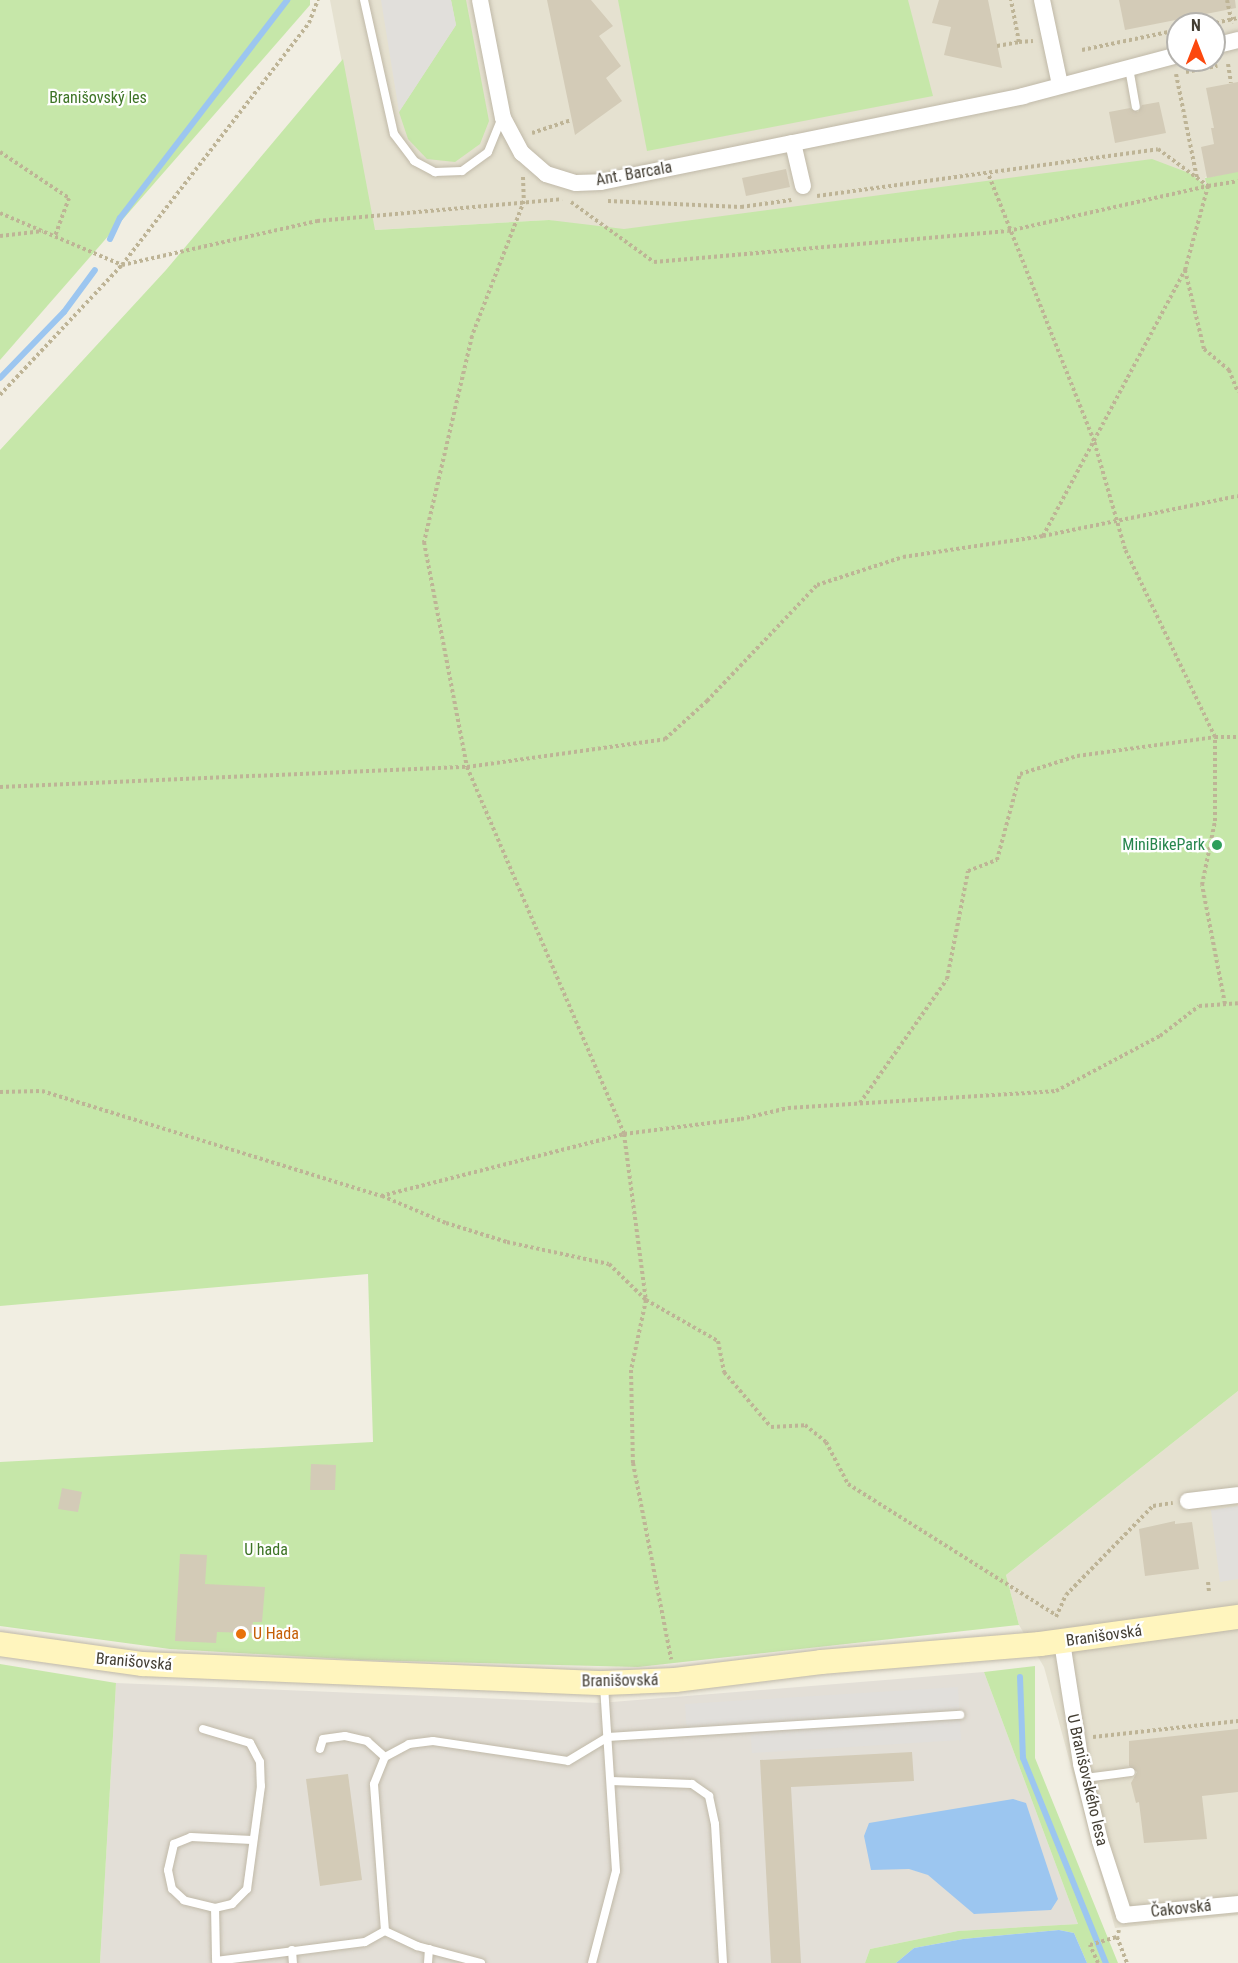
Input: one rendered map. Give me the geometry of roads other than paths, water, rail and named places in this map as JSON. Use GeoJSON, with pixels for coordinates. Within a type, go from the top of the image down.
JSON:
{"type":"FeatureCollection","features":[{"type":"Feature","properties":{"kind":"street","name":"Ant. Barcala"},"geometry":{"type":"LineString","coordinates":[[480,0],[502,118],[522,153],[546,174],[576,183],[601,182],[793,143],[1060,85],[1166,58]]}},
{"type":"Feature","properties":{"kind":"street"},"geometry":{"type":"LineString","coordinates":[[1042,0],[1060,85]]}},
{"type":"Feature","properties":{"kind":"street"},"geometry":{"type":"LineString","coordinates":[[793,143],[804,194]]}},
{"type":"Feature","properties":{"kind":"street"},"geometry":{"type":"LineString","coordinates":[[1188,1501],[1238,1495]]}},
{"type":"Feature","properties":{"kind":"street","name":"Branišovská"},"geometry":{"type":"LineString","coordinates":[[0,1644],[142,1664],[604,1683],[675,1680],[821,1662],[1062,1642],[1238,1617]]}},
{"type":"Feature","properties":{"kind":"street","name":"U Branišovského lesa"},"geometry":{"type":"LineString","coordinates":[[1062,1642],[1076,1739],[1124,1915]]}},
{"type":"Feature","properties":{"kind":"street","name":"Čakovská"},"geometry":{"type":"LineString","coordinates":[[1124,1915],[1238,1904]]}},
{"type":"Feature","properties":{"kind":"lane"},"geometry":{"type":"LineString","coordinates":[[364,0],[394,134],[414,161],[435,172],[462,171],[488,152],[502,118]]}},
{"type":"Feature","properties":{"kind":"lane"},"geometry":{"type":"LineString","coordinates":[[1128,67],[1136,106]]}},
{"type":"Feature","properties":{"kind":"lane"},"geometry":{"type":"LineString","coordinates":[[592,1963],[616,1870],[604,1683]]}},
{"type":"Feature","properties":{"kind":"lane"},"geometry":{"type":"LineString","coordinates":[[386,1931],[374,1784],[386,1757],[409,1744],[434,1741],[568,1761],[608,1737],[960,1715]]}},
{"type":"Feature","properties":{"kind":"lane"},"geometry":{"type":"LineString","coordinates":[[203,1729],[250,1743],[260,1762],[261,1786],[247,1889],[232,1904],[215,1908],[184,1900],[172,1890],[168,1870],[174,1844],[191,1837],[252,1840]]}},
{"type":"Feature","properties":{"kind":"lane"},"geometry":{"type":"LineString","coordinates":[[320,1749],[323,1739],[345,1736],[367,1741],[386,1757]]}},
{"type":"Feature","properties":{"kind":"lane"},"geometry":{"type":"LineString","coordinates":[[1085,1778],[1131,1772]]}},
{"type":"Feature","properties":{"kind":"lane"},"geometry":{"type":"LineString","coordinates":[[611,1781],[692,1784],[709,1796],[715,1824],[723,1963]]}},
{"type":"Feature","properties":{"kind":"lane"},"geometry":{"type":"LineString","coordinates":[[215,1908],[216,1960],[365,1942],[386,1931]]}},
{"type":"Feature","properties":{"kind":"lane"},"geometry":{"type":"LineString","coordinates":[[386,1931],[429,1949],[481,1963]]}},
{"type":"Feature","properties":{"kind":"lane"},"geometry":{"type":"LineString","coordinates":[[428,1963],[429,1949]]}},
{"type":"Feature","properties":{"kind":"lane"},"geometry":{"type":"LineString","coordinates":[[292,1950],[293,1963]]}},
{"type":"Feature","properties":{"kind":"water"},"geometry":{"type":"Polygon","coordinates":[[[1013,1799],[1026,1803],[1058,1899],[1051,1910],[974,1914],[928,1875],[909,1869],[871,1870],[864,1836],[869,1823],[1013,1799]]]}},
{"type":"Feature","properties":{"kind":"water"},"geometry":{"type":"Polygon","coordinates":[[[1059,1930],[1074,1933],[1087,1963],[896,1963],[914,1948],[963,1939],[1059,1930]]]}},
{"type":"Feature","properties":{"kind":"waterway"},"geometry":{"type":"LineString","coordinates":[[110,239],[120,218],[287,0]]}},
{"type":"Feature","properties":{"kind":"waterway"},"geometry":{"type":"LineString","coordinates":[[0,378],[64,312],[95,270]]}},
{"type":"Feature","properties":{"kind":"waterway"},"geometry":{"type":"LineString","coordinates":[[1020,1677],[1023,1758],[1106,1963]]}},
{"type":"Feature","properties":{"kind":"place","name":"MiniBikePark"},"geometry":{"type":"Point","coordinates":[1217,845]}},
{"type":"Feature","properties":{"kind":"place","name":"U Hada"},"geometry":{"type":"Point","coordinates":[241,1634]}},
{"type":"Feature","properties":{"kind":"park label","name":"Branišovský les"},"geometry":{"type":"Point","coordinates":[98,98]}},
{"type":"Feature","properties":{"kind":"park label","name":"U hada"},"geometry":{"type":"Point","coordinates":[266,1550]}}]}
